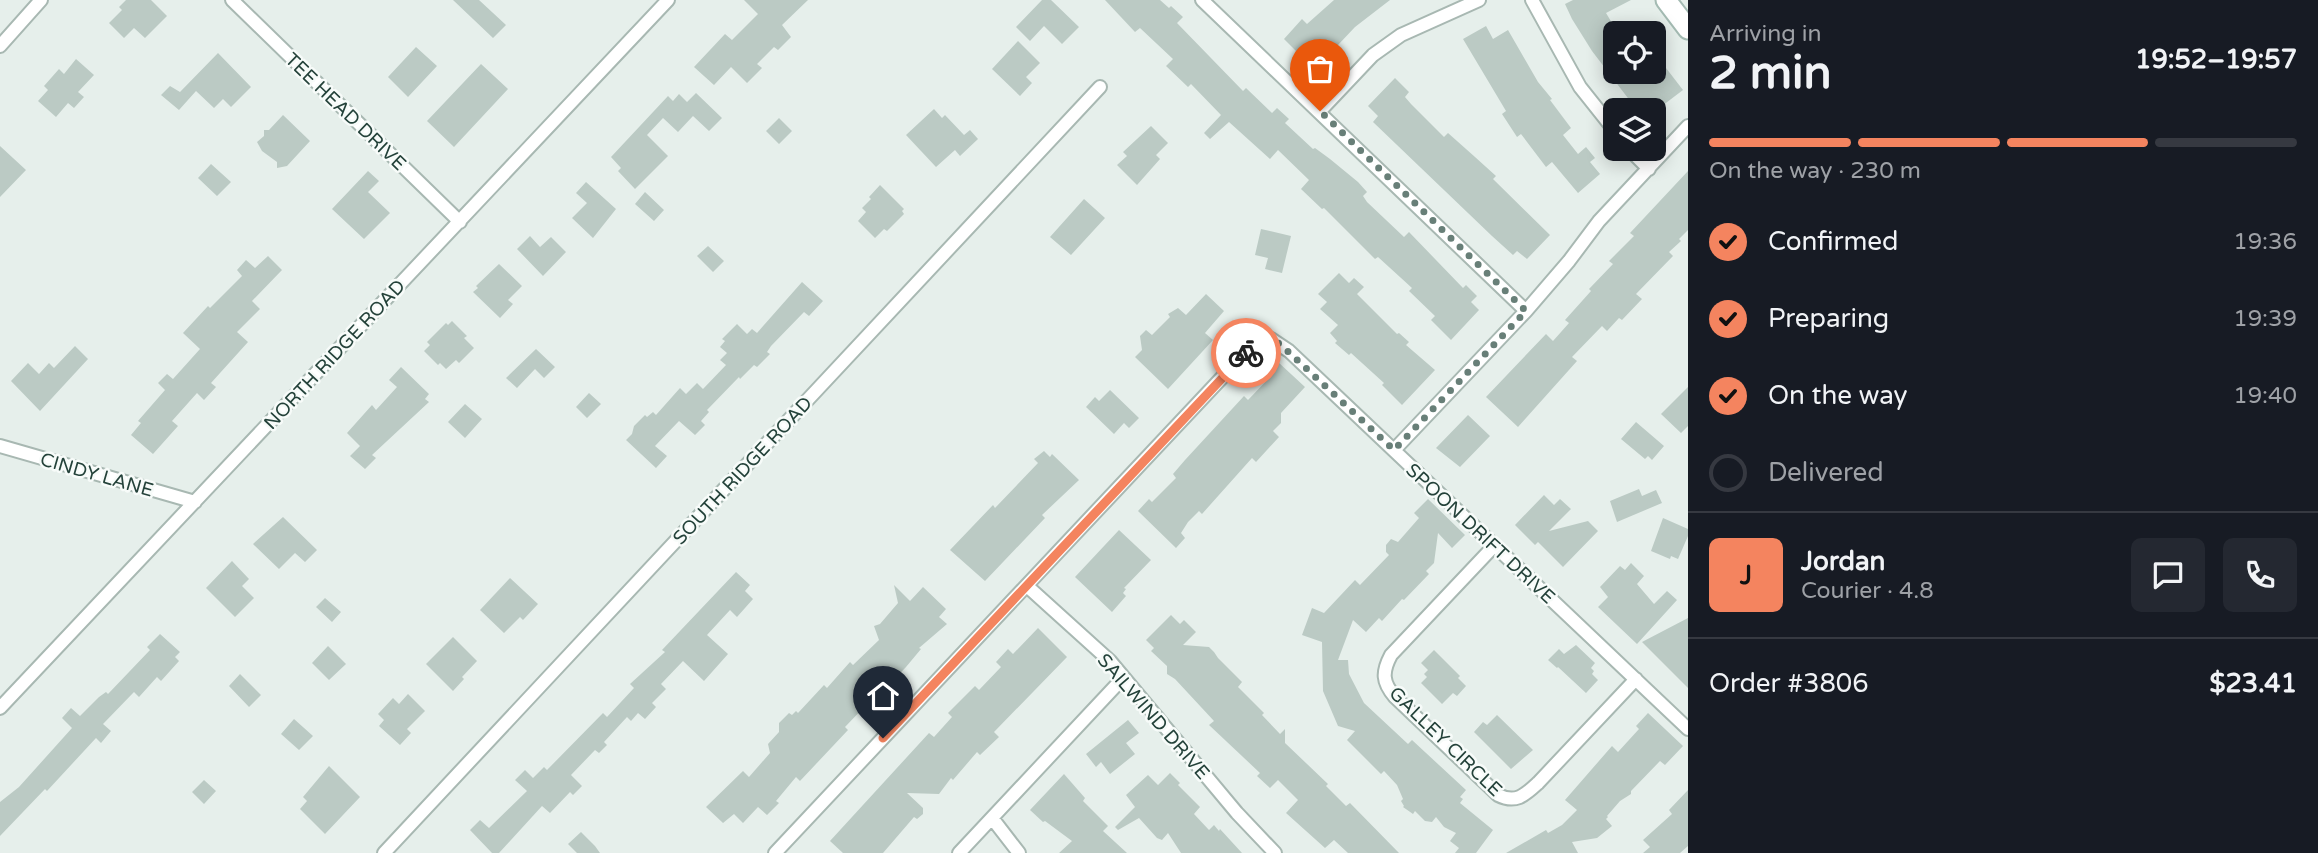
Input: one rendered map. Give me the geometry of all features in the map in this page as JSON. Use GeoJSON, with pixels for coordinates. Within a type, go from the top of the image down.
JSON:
{"type":"FeatureCollection","features":[{"type":"Feature","properties":{"kind":"main road"},"geometry":{"type":"LineString","coordinates":[[1666,0],[1688,29]]}},
{"type":"Feature","properties":{"kind":"street"},"geometry":{"type":"LineString","coordinates":[[0,46],[41,0]]}},
{"type":"Feature","properties":{"kind":"street","name":"TEE HEAD DRIVE"},"geometry":{"type":"LineString","coordinates":[[232,0],[460,222]]}},
{"type":"Feature","properties":{"kind":"street","name":"NORTH RIDGE ROAD"},"geometry":{"type":"LineString","coordinates":[[0,708],[667,0]]}},
{"type":"Feature","properties":{"kind":"street"},"geometry":{"type":"LineString","coordinates":[[1202,0],[1526,311]]}},
{"type":"Feature","properties":{"kind":"street"},"geometry":{"type":"LineString","coordinates":[[1320,111],[1373,55],[1401,35],[1479,0]]}},
{"type":"Feature","properties":{"kind":"street"},"geometry":{"type":"LineString","coordinates":[[1532,0],[1580,87],[1603,116]]}},
{"type":"Feature","properties":{"kind":"street","name":"SOUTH RIDGE ROAD"},"geometry":{"type":"LineString","coordinates":[[384,853],[1100,87]]}},
{"type":"Feature","properties":{"kind":"street"},"geometry":{"type":"LineString","coordinates":[[1394,450],[1526,311],[1599,221],[1688,126]]}},
{"type":"Feature","properties":{"kind":"street"},"geometry":{"type":"LineString","coordinates":[[1641,161],[1649,169]]}},
{"type":"Feature","properties":{"kind":"street","name":"SPOON DRIFT DRIVE"},"geometry":{"type":"LineString","coordinates":[[1027,586],[1247,352],[1260,342],[1271,339],[1289,351],[1688,729]]}},
{"type":"Feature","properties":{"kind":"street","name":"CINDY LANE"},"geometry":{"type":"LineString","coordinates":[[0,446],[195,502]]}},
{"type":"Feature","properties":{"kind":"street","name":"GALLEY CIRCLE"},"geometry":{"type":"LineString","coordinates":[[1494,546],[1391,655],[1383,675],[1387,687],[1395,697],[1498,795],[1516,800],[1524,796],[1636,680]]}},
{"type":"Feature","properties":{"kind":"street"},"geometry":{"type":"LineString","coordinates":[[775,853],[1027,586]]}},
{"type":"Feature","properties":{"kind":"street","name":"SAILWIND DRIVE"},"geometry":{"type":"LineString","coordinates":[[1027,586],[1110,661],[1237,813],[1275,853]]}},
{"type":"Feature","properties":{"kind":"street"},"geometry":{"type":"LineString","coordinates":[[959,853],[1123,678]]}},
{"type":"Feature","properties":{"kind":"street"},"geometry":{"type":"LineString","coordinates":[[992,818],[1019,853]]}},
{"type":"Feature","properties":{"kind":"building"},"geometry":{"type":"Polygon","coordinates":[[[126,0],[151,0],[167,16],[145,38],[134,28],[124,38],[109,23],[122,10],[119,7],[126,0]]]}},
{"type":"Feature","properties":{"kind":"building"},"geometry":{"type":"Polygon","coordinates":[[[453,0],[479,0],[506,25],[493,38],[453,0]]]}},
{"type":"Feature","properties":{"kind":"building"},"geometry":{"type":"Polygon","coordinates":[[[744,0],[808,0],[782,25],[791,37],[778,50],[774,47],[757,64],[762,68],[747,83],[731,67],[714,85],[694,67],[725,34],[732,40],[758,14],[744,0]]]}},
{"type":"Feature","properties":{"kind":"building"},"geometry":{"type":"Polygon","coordinates":[[[1042,0],[1051,0],[1079,27],[1062,44],[1044,26],[1030,41],[1016,27],[1042,0]]]}},
{"type":"Feature","properties":{"kind":"building"},"geometry":{"type":"Polygon","coordinates":[[[1105,0],[1160,0],[1169,8],[1171,6],[1183,17],[1177,23],[1243,91],[1246,88],[1272,113],[1277,108],[1289,119],[1285,123],[1313,149],[1358,182],[1367,192],[1363,196],[1367,202],[1404,237],[1409,232],[1463,288],[1466,285],[1477,296],[1471,302],[1479,310],[1451,340],[1431,320],[1435,316],[1409,291],[1412,288],[1378,257],[1375,259],[1301,189],[1309,180],[1278,150],[1270,159],[1229,122],[1210,139],[1204,133],[1221,115],[1191,84],[1188,87],[1166,66],[1173,59],[1140,28],[1135,32],[1105,0]]]}},
{"type":"Feature","properties":{"kind":"building"},"geometry":{"type":"Polygon","coordinates":[[[1334,0],[1390,0],[1355,27],[1321,63],[1310,65],[1284,39],[1302,19],[1307,24],[1334,0]]]}},
{"type":"Feature","properties":{"kind":"building"},"geometry":{"type":"Polygon","coordinates":[[[1573,0],[1631,0],[1606,13],[1611,21],[1603,21],[1603,65],[1572,19],[1565,4],[1573,0]]]}},
{"type":"Feature","properties":{"kind":"building"},"geometry":{"type":"Polygon","coordinates":[[[1486,26],[1493,39],[1508,30],[1538,82],[1571,128],[1563,135],[1578,154],[1586,147],[1595,158],[1590,162],[1600,174],[1578,193],[1552,162],[1546,167],[1521,134],[1517,137],[1502,114],[1506,111],[1463,39],[1486,26]]]}},
{"type":"Feature","properties":{"kind":"building"},"geometry":{"type":"Polygon","coordinates":[[[1018,41],[1040,63],[1026,77],[1032,83],[1020,96],[992,69],[1018,41]]]}},
{"type":"Feature","properties":{"kind":"building"},"geometry":{"type":"Polygon","coordinates":[[[416,47],[437,66],[408,97],[388,77],[416,47]]]}},
{"type":"Feature","properties":{"kind":"building"},"geometry":{"type":"Polygon","coordinates":[[[218,53],[251,87],[231,107],[223,99],[214,108],[196,91],[179,110],[161,95],[170,86],[180,92],[218,53]]]}},
{"type":"Feature","properties":{"kind":"building"},"geometry":{"type":"Polygon","coordinates":[[[76,59],[94,75],[78,92],[84,97],[74,108],[68,103],[56,117],[38,101],[48,90],[44,86],[59,69],[64,74],[76,59]]]}},
{"type":"Feature","properties":{"kind":"building"},"geometry":{"type":"Polygon","coordinates":[[[481,64],[508,89],[454,147],[427,121],[481,64]]]}},
{"type":"Feature","properties":{"kind":"building"},"geometry":{"type":"Polygon","coordinates":[[[1666,68],[1683,90],[1666,103],[1666,98],[1628,98],[1617,84],[1666,84],[1666,68]]]}},
{"type":"Feature","properties":{"kind":"building"},"geometry":{"type":"Polygon","coordinates":[[[1395,78],[1409,92],[1405,97],[1411,104],[1444,137],[1448,133],[1496,176],[1493,179],[1550,235],[1527,259],[1517,251],[1513,255],[1373,122],[1378,116],[1368,106],[1395,78]]]}},
{"type":"Feature","properties":{"kind":"building"},"geometry":{"type":"Polygon","coordinates":[[[696,93],[722,118],[709,131],[693,116],[678,132],[663,118],[647,135],[668,156],[635,189],[618,171],[621,168],[611,157],[668,96],[673,101],[679,94],[687,102],[696,93]]]}},
{"type":"Feature","properties":{"kind":"building"},"geometry":{"type":"Polygon","coordinates":[[[934,109],[942,118],[945,115],[964,135],[970,130],[978,139],[960,156],[955,150],[936,167],[906,135],[934,109]]]}},
{"type":"Feature","properties":{"kind":"building"},"geometry":{"type":"Polygon","coordinates":[[[283,115],[310,141],[287,166],[277,168],[277,162],[262,151],[257,142],[264,136],[264,130],[269,130],[283,115]]]}},
{"type":"Feature","properties":{"kind":"building"},"geometry":{"type":"Polygon","coordinates":[[[779,118],[792,131],[779,144],[766,131],[779,118]]]}},
{"type":"Feature","properties":{"kind":"building"},"geometry":{"type":"Polygon","coordinates":[[[1151,126],[1168,143],[1156,155],[1160,159],[1137,185],[1117,165],[1127,156],[1123,152],[1151,126]]]}},
{"type":"Feature","properties":{"kind":"building"},"geometry":{"type":"Polygon","coordinates":[[[0,146],[26,170],[0,197],[0,146]]]}},
{"type":"Feature","properties":{"kind":"building"},"geometry":{"type":"Polygon","coordinates":[[[211,164],[231,182],[217,196],[198,178],[211,164]]]}},
{"type":"Feature","properties":{"kind":"building"},"geometry":{"type":"Polygon","coordinates":[[[368,171],[379,181],[368,192],[390,213],[364,239],[332,209],[368,171]]]}},
{"type":"Feature","properties":{"kind":"building"},"geometry":{"type":"Polygon","coordinates":[[[1688,171],[1688,230],[1669,252],[1673,256],[1636,294],[1642,299],[1622,320],[1619,318],[1607,331],[1602,326],[1572,357],[1577,361],[1518,427],[1486,397],[1546,334],[1553,341],[1569,323],[1565,320],[1591,291],[1589,289],[1613,264],[1609,261],[1634,236],[1630,233],[1688,171]]]}},
{"type":"Feature","properties":{"kind":"building"},"geometry":{"type":"Polygon","coordinates":[[[586,182],[616,209],[593,238],[572,218],[587,203],[576,193],[586,182]]]}},
{"type":"Feature","properties":{"kind":"building"},"geometry":{"type":"Polygon","coordinates":[[[880,185],[904,209],[904,214],[887,231],[884,229],[875,238],[858,221],[866,212],[862,208],[880,185]]]}},
{"type":"Feature","properties":{"kind":"building"},"geometry":{"type":"Polygon","coordinates":[[[645,192],[664,210],[654,221],[635,204],[645,192]]]}},
{"type":"Feature","properties":{"kind":"building"},"geometry":{"type":"Polygon","coordinates":[[[1084,199],[1105,218],[1071,255],[1050,237],[1084,199]]]}},
{"type":"Feature","properties":{"kind":"building"},"geometry":{"type":"Polygon","coordinates":[[[1261,229],[1291,236],[1282,273],[1265,269],[1268,258],[1255,255],[1261,229]]]}},
{"type":"Feature","properties":{"kind":"building"},"geometry":{"type":"Polygon","coordinates":[[[530,236],[540,247],[551,237],[566,252],[543,276],[517,249],[530,236]]]}},
{"type":"Feature","properties":{"kind":"building"},"geometry":{"type":"Polygon","coordinates":[[[708,246],[724,261],[713,272],[697,256],[708,246]]]}},
{"type":"Feature","properties":{"kind":"building"},"geometry":{"type":"Polygon","coordinates":[[[268,256],[282,270],[252,301],[260,309],[237,332],[248,342],[211,383],[216,387],[204,400],[197,393],[172,421],[178,426],[153,454],[131,435],[141,423],[138,421],[165,390],[158,383],[167,374],[173,379],[200,349],[183,333],[242,276],[237,270],[246,260],[255,268],[268,256]]]}},
{"type":"Feature","properties":{"kind":"building"},"geometry":{"type":"Polygon","coordinates":[[[499,264],[522,286],[508,300],[513,304],[500,318],[473,292],[499,264]]]}},
{"type":"Feature","properties":{"kind":"building"},"geometry":{"type":"Polygon","coordinates":[[[1339,273],[1349,283],[1354,278],[1364,287],[1357,294],[1397,334],[1409,342],[1406,345],[1435,370],[1402,405],[1382,385],[1384,383],[1351,353],[1349,355],[1335,343],[1337,341],[1330,333],[1338,325],[1320,309],[1327,302],[1318,294],[1339,273]]]}},
{"type":"Feature","properties":{"kind":"building"},"geometry":{"type":"Polygon","coordinates":[[[802,282],[823,301],[809,316],[804,312],[771,346],[767,352],[770,354],[757,367],[754,365],[740,379],[739,377],[707,410],[709,412],[701,421],[705,425],[695,435],[679,421],[655,446],[667,456],[656,468],[626,440],[632,434],[634,426],[645,415],[647,417],[653,412],[656,415],[680,388],[686,394],[697,383],[703,389],[726,365],[720,360],[727,353],[720,347],[725,341],[722,339],[737,324],[747,334],[752,329],[757,333],[802,282]]]}},
{"type":"Feature","properties":{"kind":"building"},"geometry":{"type":"Polygon","coordinates":[[[1206,294],[1224,311],[1205,333],[1213,340],[1168,389],[1135,357],[1142,350],[1140,336],[1146,330],[1152,335],[1170,317],[1168,314],[1178,308],[1186,315],[1206,294]]]}},
{"type":"Feature","properties":{"kind":"building"},"geometry":{"type":"Polygon","coordinates":[[[452,321],[467,336],[464,338],[474,348],[459,363],[456,360],[446,369],[424,351],[430,345],[427,342],[446,323],[448,325],[452,321]]]}},
{"type":"Feature","properties":{"kind":"building"},"geometry":{"type":"Polygon","coordinates":[[[75,346],[88,359],[40,411],[11,381],[28,363],[39,374],[49,363],[54,368],[75,346]]]}},
{"type":"Feature","properties":{"kind":"building"},"geometry":{"type":"Polygon","coordinates":[[[536,349],[555,367],[544,378],[535,369],[517,388],[506,378],[536,349]]]}},
{"type":"Feature","properties":{"kind":"building"},"geometry":{"type":"Polygon","coordinates":[[[1278,362],[1305,387],[1281,413],[1281,423],[1273,431],[1279,437],[1256,462],[1252,458],[1202,514],[1199,511],[1188,522],[1181,533],[1185,538],[1176,548],[1138,511],[1149,499],[1152,502],[1176,478],[1173,474],[1185,460],[1244,396],[1248,400],[1271,376],[1267,373],[1278,362]]]}},
{"type":"Feature","properties":{"kind":"building"},"geometry":{"type":"Polygon","coordinates":[[[401,367],[429,394],[425,399],[429,402],[372,455],[376,458],[365,469],[350,456],[360,446],[347,433],[372,405],[376,410],[397,387],[389,380],[401,367]]]}},
{"type":"Feature","properties":{"kind":"building"},"geometry":{"type":"Polygon","coordinates":[[[1688,387],[1688,426],[1681,433],[1661,414],[1688,387]]]}},
{"type":"Feature","properties":{"kind":"building"},"geometry":{"type":"Polygon","coordinates":[[[1110,390],[1139,418],[1129,428],[1124,423],[1114,434],[1086,407],[1095,397],[1099,401],[1110,390]]]}},
{"type":"Feature","properties":{"kind":"building"},"geometry":{"type":"Polygon","coordinates":[[[589,393],[601,404],[587,418],[576,407],[589,393]]]}},
{"type":"Feature","properties":{"kind":"building"},"geometry":{"type":"Polygon","coordinates":[[[465,404],[482,419],[465,438],[448,422],[465,404]]]}},
{"type":"Feature","properties":{"kind":"building"},"geometry":{"type":"Polygon","coordinates":[[[1468,415],[1490,436],[1460,467],[1436,448],[1468,415]]]}},
{"type":"Feature","properties":{"kind":"building"},"geometry":{"type":"Polygon","coordinates":[[[1636,422],[1664,446],[1652,460],[1648,456],[1645,459],[1621,439],[1636,422]]]}},
{"type":"Feature","properties":{"kind":"building"},"geometry":{"type":"Polygon","coordinates":[[[1044,451],[1050,457],[1052,454],[1079,480],[1042,515],[1045,518],[985,581],[950,550],[1038,463],[1034,459],[1044,451]]]}},
{"type":"Feature","properties":{"kind":"building"},"geometry":{"type":"Polygon","coordinates":[[[1639,489],[1642,496],[1656,490],[1662,503],[1617,522],[1610,501],[1639,489]]]}},
{"type":"Feature","properties":{"kind":"building"},"geometry":{"type":"Polygon","coordinates":[[[1544,495],[1554,505],[1560,499],[1571,509],[1549,531],[1588,521],[1598,531],[1563,567],[1538,542],[1535,545],[1515,525],[1544,495]]]}},
{"type":"Feature","properties":{"kind":"building"},"geometry":{"type":"Polygon","coordinates":[[[1428,499],[1465,535],[1452,548],[1438,533],[1434,563],[1426,571],[1429,574],[1382,621],[1379,618],[1366,632],[1353,620],[1338,660],[1348,660],[1349,674],[1364,703],[1408,744],[1412,740],[1466,790],[1460,797],[1463,799],[1460,803],[1493,830],[1476,853],[1455,853],[1459,848],[1450,841],[1456,833],[1444,827],[1436,817],[1432,822],[1425,821],[1415,811],[1413,814],[1403,807],[1403,799],[1397,785],[1384,771],[1381,774],[1347,740],[1355,731],[1338,726],[1323,691],[1322,642],[1302,635],[1312,608],[1324,613],[1355,580],[1360,585],[1389,555],[1386,545],[1391,539],[1398,542],[1419,518],[1414,513],[1428,499]]]}},
{"type":"Feature","properties":{"kind":"building"},"geometry":{"type":"Polygon","coordinates":[[[283,517],[317,550],[305,562],[295,553],[279,569],[253,544],[283,517]]]}},
{"type":"Feature","properties":{"kind":"building"},"geometry":{"type":"Polygon","coordinates":[[[1663,518],[1688,529],[1688,536],[1678,559],[1671,556],[1670,559],[1651,551],[1663,518]]]}},
{"type":"Feature","properties":{"kind":"building"},"geometry":{"type":"Polygon","coordinates":[[[1119,530],[1151,560],[1124,588],[1126,589],[1123,593],[1126,596],[1112,612],[1075,577],[1119,530]]]}},
{"type":"Feature","properties":{"kind":"building"},"geometry":{"type":"Polygon","coordinates":[[[232,561],[249,579],[242,586],[254,598],[235,617],[206,588],[232,561]]]}},
{"type":"Feature","properties":{"kind":"building"},"geometry":{"type":"Polygon","coordinates":[[[1631,563],[1644,576],[1637,584],[1654,604],[1667,591],[1677,600],[1637,644],[1598,607],[1608,597],[1600,587],[1620,566],[1625,570],[1631,563]]]}},
{"type":"Feature","properties":{"kind":"building"},"geometry":{"type":"Polygon","coordinates":[[[736,572],[750,585],[745,591],[753,599],[737,617],[730,610],[707,635],[728,654],[704,681],[683,661],[661,684],[666,689],[652,703],[656,707],[645,719],[638,713],[631,721],[627,717],[604,742],[607,745],[599,753],[595,750],[571,775],[582,786],[573,795],[570,792],[550,813],[542,806],[499,853],[492,853],[470,830],[480,820],[489,828],[527,791],[515,780],[525,770],[533,778],[544,767],[547,770],[603,713],[607,717],[634,688],[630,684],[665,652],[662,650],[736,572]]]}},
{"type":"Feature","properties":{"kind":"building"},"geometry":{"type":"Polygon","coordinates":[[[510,578],[538,604],[523,620],[520,617],[504,633],[480,610],[510,578]]]}},
{"type":"Feature","properties":{"kind":"building"},"geometry":{"type":"Polygon","coordinates":[[[894,585],[910,601],[923,587],[946,609],[939,617],[947,624],[919,648],[921,649],[906,667],[845,727],[848,730],[800,781],[796,777],[776,801],[779,803],[767,815],[758,807],[743,823],[734,814],[723,823],[706,807],[743,771],[749,777],[770,753],[768,744],[779,732],[779,723],[789,713],[798,713],[824,685],[827,688],[850,662],[853,665],[879,640],[874,626],[880,624],[898,603],[894,585]]]}},
{"type":"Feature","properties":{"kind":"building"},"geometry":{"type":"Polygon","coordinates":[[[325,598],[341,612],[332,622],[316,607],[325,598]]]}},
{"type":"Feature","properties":{"kind":"building"},"geometry":{"type":"Polygon","coordinates":[[[1171,615],[1180,624],[1184,620],[1196,632],[1183,645],[1209,647],[1242,682],[1238,687],[1264,713],[1262,715],[1280,734],[1285,729],[1285,743],[1328,784],[1326,786],[1346,806],[1350,803],[1399,853],[1348,853],[1334,840],[1325,848],[1286,813],[1298,800],[1278,780],[1270,788],[1257,776],[1260,773],[1209,725],[1214,721],[1175,679],[1167,674],[1167,666],[1151,651],[1154,648],[1146,640],[1171,615]]]}},
{"type":"Feature","properties":{"kind":"building"},"geometry":{"type":"Polygon","coordinates":[[[1688,618],[1688,688],[1642,642],[1688,618]]]}},
{"type":"Feature","properties":{"kind":"building"},"geometry":{"type":"Polygon","coordinates":[[[1038,628],[1067,657],[994,732],[999,737],[980,755],[977,752],[939,794],[907,793],[923,808],[923,814],[917,819],[914,817],[883,853],[843,853],[830,841],[929,733],[934,737],[952,717],[948,713],[975,686],[979,690],[1001,667],[996,662],[1008,649],[1013,654],[1038,628]]]}},
{"type":"Feature","properties":{"kind":"building"},"geometry":{"type":"Polygon","coordinates":[[[160,634],[180,652],[175,657],[179,661],[161,681],[157,677],[139,697],[134,692],[103,724],[111,731],[101,743],[96,738],[0,836],[0,802],[19,787],[72,728],[62,718],[71,708],[80,716],[99,697],[106,692],[108,694],[150,650],[147,647],[160,634]]]}},
{"type":"Feature","properties":{"kind":"building"},"geometry":{"type":"Polygon","coordinates":[[[453,637],[477,661],[453,691],[426,664],[453,637]]]}},
{"type":"Feature","properties":{"kind":"building"},"geometry":{"type":"Polygon","coordinates":[[[1576,645],[1595,663],[1591,668],[1594,671],[1592,674],[1598,680],[1586,693],[1548,660],[1559,649],[1564,654],[1576,645]]]}},
{"type":"Feature","properties":{"kind":"building"},"geometry":{"type":"Polygon","coordinates":[[[328,646],[346,664],[329,680],[312,663],[328,646]]]}},
{"type":"Feature","properties":{"kind":"building"},"geometry":{"type":"Polygon","coordinates":[[[1434,650],[1460,676],[1458,678],[1466,686],[1457,696],[1453,693],[1442,704],[1421,683],[1427,677],[1424,674],[1428,670],[1421,663],[1434,650]]]}},
{"type":"Feature","properties":{"kind":"building"},"geometry":{"type":"Polygon","coordinates":[[[240,674],[261,695],[249,707],[229,686],[240,674]]]}},
{"type":"Feature","properties":{"kind":"building"},"geometry":{"type":"Polygon","coordinates":[[[408,694],[425,711],[407,729],[411,733],[400,745],[379,726],[384,720],[378,714],[393,698],[399,704],[408,694]]]}},
{"type":"Feature","properties":{"kind":"building"},"geometry":{"type":"Polygon","coordinates":[[[1648,713],[1683,746],[1665,765],[1660,761],[1631,794],[1620,801],[1606,819],[1612,826],[1597,838],[1572,842],[1578,853],[1506,853],[1546,830],[1548,833],[1562,825],[1577,810],[1565,800],[1612,746],[1618,752],[1639,729],[1636,726],[1648,713]]]}},
{"type":"Feature","properties":{"kind":"building"},"geometry":{"type":"Polygon","coordinates":[[[1497,715],[1533,750],[1511,769],[1474,732],[1483,722],[1487,725],[1497,715]]]}},
{"type":"Feature","properties":{"kind":"building"},"geometry":{"type":"Polygon","coordinates":[[[294,719],[313,736],[299,750],[281,734],[294,719]]]}},
{"type":"Feature","properties":{"kind":"building"},"geometry":{"type":"Polygon","coordinates":[[[1128,720],[1139,733],[1126,743],[1135,754],[1110,774],[1101,762],[1096,767],[1086,754],[1128,720]]]}},
{"type":"Feature","properties":{"kind":"building"},"geometry":{"type":"Polygon","coordinates":[[[329,766],[360,797],[325,834],[300,809],[307,801],[303,797],[329,766]]]}},
{"type":"Feature","properties":{"kind":"building"},"geometry":{"type":"Polygon","coordinates":[[[1170,773],[1200,807],[1194,814],[1209,830],[1214,825],[1219,831],[1220,829],[1242,853],[1181,853],[1168,833],[1162,840],[1157,838],[1139,818],[1118,830],[1115,827],[1135,807],[1126,795],[1148,775],[1158,785],[1170,773]]]}},
{"type":"Feature","properties":{"kind":"building"},"geometry":{"type":"Polygon","coordinates":[[[1064,774],[1085,798],[1083,801],[1108,826],[1103,831],[1127,853],[1059,853],[1072,841],[1030,810],[1064,774]]]}},
{"type":"Feature","properties":{"kind":"building"},"geometry":{"type":"Polygon","coordinates":[[[204,780],[216,791],[204,804],[192,792],[204,780]]]}},
{"type":"Feature","properties":{"kind":"building"},"geometry":{"type":"Polygon","coordinates":[[[1688,790],[1688,846],[1680,853],[1643,853],[1650,847],[1643,840],[1672,814],[1669,810],[1688,790]]]}},
{"type":"Feature","properties":{"kind":"building"},"geometry":{"type":"Polygon","coordinates":[[[581,832],[600,853],[577,853],[568,844],[581,832]]]}},
{"type":"Feature","properties":{"kind":"way so far"},"geometry":{"type":"LineString","coordinates":[[1246,353],[1260,342],[1271,339],[1280,344],[1394,450],[1526,311],[1320,111]]}},
{"type":"Feature","properties":{"kind":"route"},"geometry":{"type":"LineString","coordinates":[[883,738],[1246,353]]}}]}
